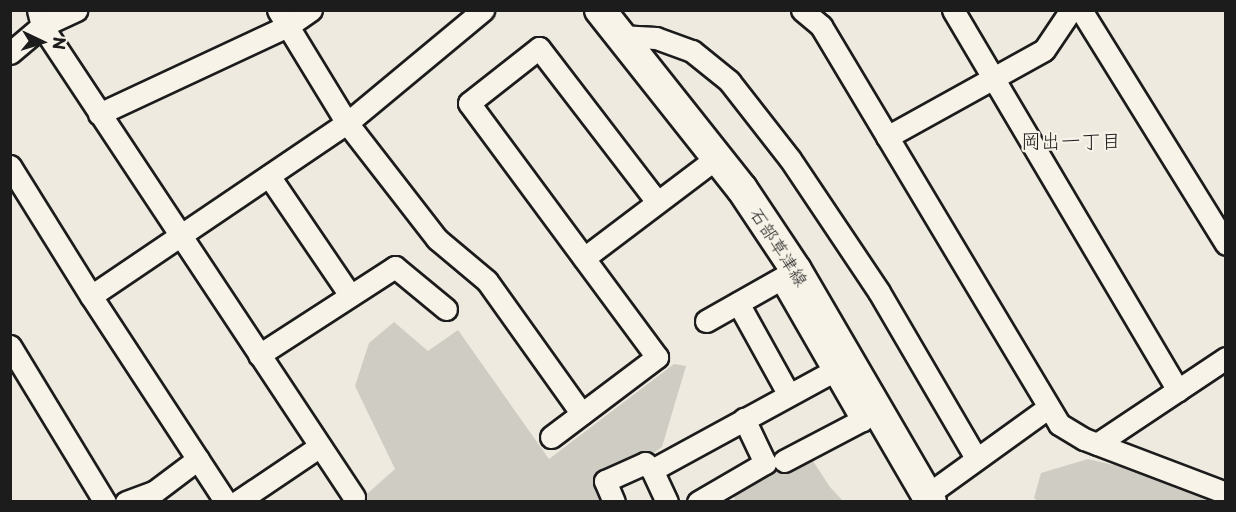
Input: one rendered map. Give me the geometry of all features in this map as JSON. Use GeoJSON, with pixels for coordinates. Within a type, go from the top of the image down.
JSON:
{"type":"FeatureCollection","features":[{"type":"Feature","properties":{"kind":"main road","name":"石部草津線"},"geometry":{"type":"LineString","coordinates":[[600,10],[741,189],[842,366],[929,498]]}},
{"type":"Feature","properties":{"kind":"street"},"geometry":{"type":"LineString","coordinates":[[10,53],[40,18],[76,10]]}},
{"type":"Feature","properties":{"kind":"street"},"geometry":{"type":"LineString","coordinates":[[99,114],[283,18],[311,10]]}},
{"type":"Feature","properties":{"kind":"street"},"geometry":{"type":"LineString","coordinates":[[91,296],[347,123],[483,10]]}},
{"type":"Feature","properties":{"kind":"street"},"geometry":{"type":"LineString","coordinates":[[802,10],[821,26],[1059,424],[1097,444],[1226,493]]}},
{"type":"Feature","properties":{"kind":"street"},"geometry":{"type":"LineString","coordinates":[[953,10],[1178,390]]}},
{"type":"Feature","properties":{"kind":"street"},"geometry":{"type":"LineString","coordinates":[[887,137],[1044,50],[1071,10]]}},
{"type":"Feature","properties":{"kind":"street"},"geometry":{"type":"LineString","coordinates":[[1081,10],[1226,243]]}},
{"type":"Feature","properties":{"kind":"street"},"geometry":{"type":"LineString","coordinates":[[40,18],[99,114],[354,497]]}},
{"type":"Feature","properties":{"kind":"street"},"geometry":{"type":"LineString","coordinates":[[283,18],[347,123],[437,239],[487,281],[582,414]]}},
{"type":"Feature","properties":{"kind":"street"},"geometry":{"type":"LineString","coordinates":[[619,36],[656,38],[692,51],[729,81],[790,159],[872,283],[976,458]]}},
{"type":"Feature","properties":{"kind":"street"},"geometry":{"type":"LineString","coordinates":[[551,437],[657,357],[469,103],[539,48],[657,202]]}},
{"type":"Feature","properties":{"kind":"street"},"geometry":{"type":"LineString","coordinates":[[584,258],[716,158]]}},
{"type":"Feature","properties":{"kind":"street"},"geometry":{"type":"LineString","coordinates":[[10,166],[91,296],[226,501]]}},
{"type":"Feature","properties":{"kind":"street"},"geometry":{"type":"LineString","coordinates":[[269,176],[350,296]]}},
{"type":"Feature","properties":{"kind":"street"},"geometry":{"type":"LineString","coordinates":[[259,355],[395,267],[446,309]]}},
{"type":"Feature","properties":{"kind":"street"},"geometry":{"type":"LineString","coordinates":[[706,321],[788,274]]}},
{"type":"Feature","properties":{"kind":"street"},"geometry":{"type":"LineString","coordinates":[[738,303],[789,395]]}},
{"type":"Feature","properties":{"kind":"street"},"geometry":{"type":"LineString","coordinates":[[10,346],[105,501]]}},
{"type":"Feature","properties":{"kind":"street"},"geometry":{"type":"LineString","coordinates":[[1097,444],[1226,358]]}},
{"type":"Feature","properties":{"kind":"street"},"geometry":{"type":"LineString","coordinates":[[652,470],[842,366],[862,420],[784,461]]}},
{"type":"Feature","properties":{"kind":"street"},"geometry":{"type":"LineString","coordinates":[[929,498],[976,458],[1049,407]]}},
{"type":"Feature","properties":{"kind":"street"},"geometry":{"type":"LineString","coordinates":[[698,501],[765,463],[744,419]]}},
{"type":"Feature","properties":{"kind":"street"},"geometry":{"type":"LineString","coordinates":[[237,501],[320,446]]}},
{"type":"Feature","properties":{"kind":"street"},"geometry":{"type":"LineString","coordinates":[[126,501],[153,492],[198,459]]}},
{"type":"Feature","properties":{"kind":"street"},"geometry":{"type":"LineString","coordinates":[[614,501],[605,481],[645,463],[652,470],[667,501]]}},
{"type":"Feature","properties":{"kind":"shaded area"},"geometry":{"type":"Polygon","coordinates":[[[394,322],[428,351],[458,330],[549,459],[674,364],[686,366],[662,447],[599,491],[604,501],[359,501],[395,469],[355,386],[369,343],[394,322]]]}},
{"type":"Feature","properties":{"kind":"shaded area"},"geometry":{"type":"Polygon","coordinates":[[[809,455],[830,487],[843,501],[735,501],[731,488],[809,455]]]}},
{"type":"Feature","properties":{"kind":"shaded area"},"geometry":{"type":"Polygon","coordinates":[[[1088,459],[1226,491],[1225,502],[1039,502],[1034,498],[1041,473],[1088,459]]]}},
{"type":"Feature","properties":{"kind":"district","name":"岡出一丁目"},"geometry":{"type":"Point","coordinates":[1071,140]}}]}
